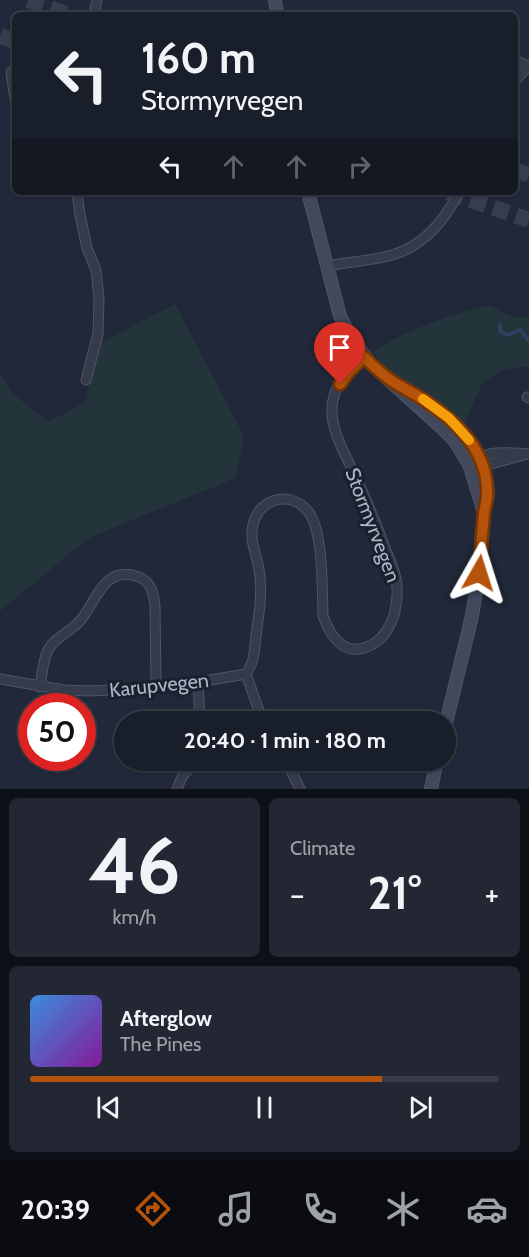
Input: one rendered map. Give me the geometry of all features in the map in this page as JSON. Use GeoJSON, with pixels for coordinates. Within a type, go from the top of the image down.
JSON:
{"type":"FeatureCollection","features":[{"type":"Feature","properties":{"kind":"main road"},"geometry":{"type":"LineString","coordinates":[[309,195],[343,322],[351,338],[364,357],[393,382],[418,396],[464,432],[477,462],[484,513],[479,573],[472,616],[449,711]]}},
{"type":"Feature","properties":{"kind":"main road"},"geometry":{"type":"LineString","coordinates":[[431,789],[435,771]]}},
{"type":"Feature","properties":{"kind":"street"},"geometry":{"type":"LineString","coordinates":[[518,77],[528,65]]}},
{"type":"Feature","properties":{"kind":"street"},"geometry":{"type":"LineString","coordinates":[[11,72],[12,79]]}},
{"type":"Feature","properties":{"kind":"street"},"geometry":{"type":"LineString","coordinates":[[78,195],[87,248],[96,270],[99,298],[98,334],[86,380]]}},
{"type":"Feature","properties":{"kind":"street"},"geometry":{"type":"LineString","coordinates":[[327,266],[393,255],[409,248],[434,229],[458,195]]}},
{"type":"Feature","properties":{"kind":"street","name":"Stormyrvegen"},"geometry":{"type":"LineString","coordinates":[[246,674],[253,661],[260,602],[260,571],[251,539],[253,525],[257,513],[271,502],[280,499],[290,500],[302,506],[315,521],[319,539],[323,616],[334,638],[343,646],[352,649],[363,648],[380,639],[388,630],[393,619],[397,605],[396,578],[368,504],[341,446],[332,413],[333,399],[340,384],[364,357]]}},
{"type":"Feature","properties":{"kind":"street"},"geometry":{"type":"LineString","coordinates":[[477,462],[510,460],[528,454]]}},
{"type":"Feature","properties":{"kind":"street"},"geometry":{"type":"LineString","coordinates":[[40,687],[47,652],[51,645],[78,623],[101,588],[118,575],[129,574],[140,577],[148,583],[153,592],[156,685]]}},
{"type":"Feature","properties":{"kind":"street"},"geometry":{"type":"LineString","coordinates":[[246,674],[259,711]]}},
{"type":"Feature","properties":{"kind":"street","name":"Karupvegen"},"geometry":{"type":"LineString","coordinates":[[0,680],[64,690],[88,691],[198,682],[246,674]]}},
{"type":"Feature","properties":{"kind":"street"},"geometry":{"type":"LineString","coordinates":[[198,682],[199,711]]}},
{"type":"Feature","properties":{"kind":"street"},"geometry":{"type":"LineString","coordinates":[[177,789],[187,771]]}},
{"type":"Feature","properties":{"kind":"street"},"geometry":{"type":"LineString","coordinates":[[291,771],[300,789]]}},
{"type":"Feature","properties":{"kind":"shaded area"},"geometry":{"type":"Polygon","coordinates":[[[175,304],[244,436],[236,478],[86,540],[0,611],[0,373],[12,393],[48,422],[86,402],[94,346],[175,304]]]}},
{"type":"Feature","properties":{"kind":"shaded area"},"geometry":{"type":"Polygon","coordinates":[[[490,305],[513,316],[529,317],[529,366],[502,370],[482,383],[466,420],[455,436],[383,367],[374,352],[418,328],[446,317],[490,305]]]}},
{"type":"Feature","properties":{"kind":"waterway"},"geometry":{"type":"LineString","coordinates":[[500,325],[500,331],[508,335],[520,330],[529,341]]}},
{"type":"Feature","properties":{"kind":"tunnel"},"geometry":{"type":"LineString","coordinates":[[28,0],[61,12]]}},
{"type":"Feature","properties":{"kind":"tunnel"},"geometry":{"type":"LineString","coordinates":[[0,36],[12,40]]}},
{"type":"Feature","properties":{"kind":"tunnel"},"geometry":{"type":"LineString","coordinates":[[518,171],[529,175]]}},
{"type":"Feature","properties":{"kind":"tunnel"},"geometry":{"type":"LineString","coordinates":[[457,195],[529,220]]}},
{"type":"Feature","properties":{"kind":"slow traffic"},"geometry":{"type":"LineString","coordinates":[[423,399],[456,424],[469,440]]}},
{"type":"Feature","properties":{"kind":"route"},"geometry":{"type":"LineString","coordinates":[[340,384],[364,357],[393,382],[441,412],[464,432],[479,457],[487,484],[488,494],[484,513],[479,573]]}}]}
